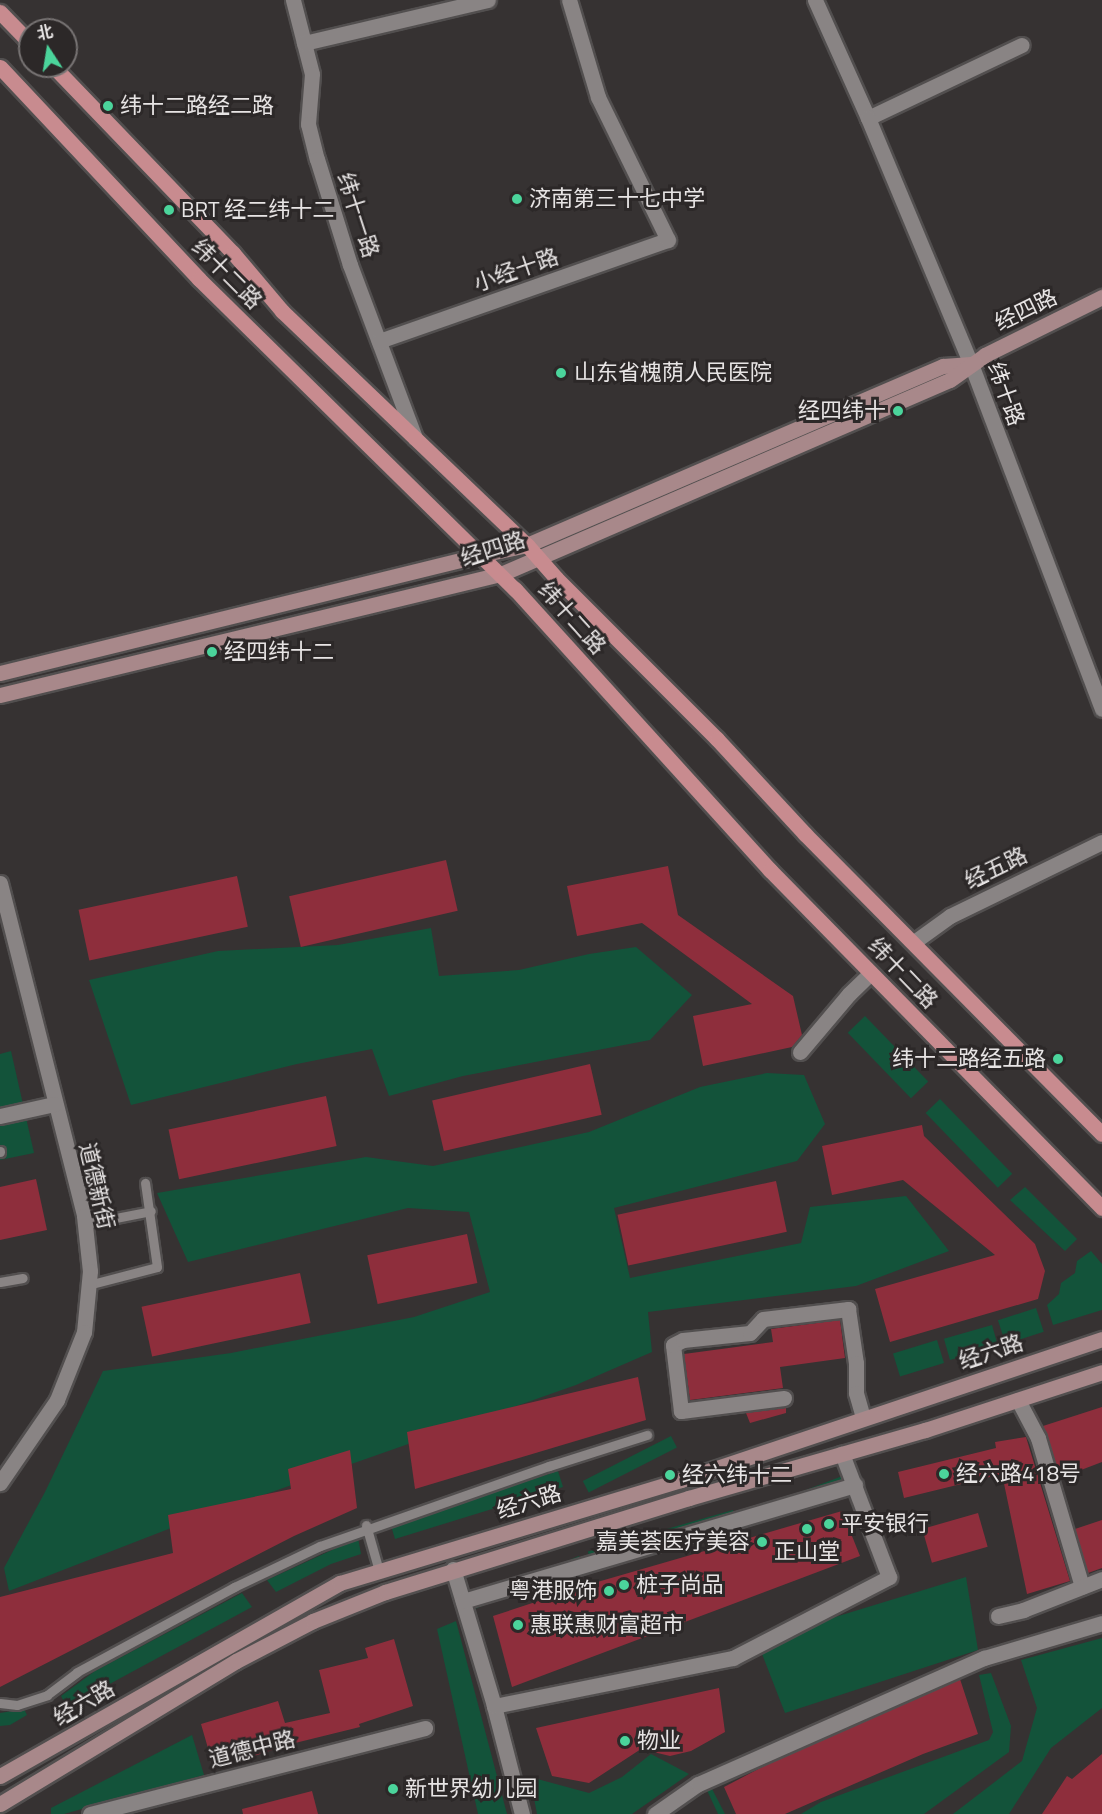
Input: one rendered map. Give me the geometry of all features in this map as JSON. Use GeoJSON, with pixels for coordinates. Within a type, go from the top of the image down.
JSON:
{"type":"FeatureCollection","features":[{"type":"Feature","properties":{"kind":"main road"},"geometry":{"type":"LineString","coordinates":[[0,12],[18,31]]}},
{"type":"Feature","properties":{"kind":"main road","name":"纬十二路"},"geometry":{"type":"LineString","coordinates":[[0,67],[199,279],[501,574],[770,870],[1102,1208]]}},
{"type":"Feature","properties":{"kind":"main road","name":"纬十二路"},"geometry":{"type":"LineString","coordinates":[[64,78],[232,253],[282,312],[527,545],[717,739],[805,834],[1102,1134]]}},
{"type":"Feature","properties":{"kind":"main road","name":"经四路"},"geometry":{"type":"LineString","coordinates":[[0,695],[501,574],[940,384],[971,364],[1102,297]]}},
{"type":"Feature","properties":{"kind":"main road","name":"经四路"},"geometry":{"type":"LineString","coordinates":[[0,673],[527,545],[943,366],[971,364]]}},
{"type":"Feature","properties":{"kind":"main road","name":"经六路"},"geometry":{"type":"LineString","coordinates":[[0,1776],[340,1583],[681,1480],[1102,1339]]}},
{"type":"Feature","properties":{"kind":"main road","name":"经六路"},"geometry":{"type":"LineString","coordinates":[[0,1804],[245,1656],[314,1621],[385,1592],[453,1569],[1018,1400],[1102,1372]]}},
{"type":"Feature","properties":{"kind":"street","name":"纬十一路"},"geometry":{"type":"LineString","coordinates":[[293,0],[312,74],[308,123],[317,159],[350,265],[415,438]]}},
{"type":"Feature","properties":{"kind":"street"},"geometry":{"type":"LineString","coordinates":[[304,43],[488,0]]}},
{"type":"Feature","properties":{"kind":"street","name":"小经十路"},"geometry":{"type":"LineString","coordinates":[[379,341],[668,240],[598,97],[569,0]]}},
{"type":"Feature","properties":{"kind":"street","name":"纬十路"},"geometry":{"type":"LineString","coordinates":[[815,0],[868,118],[971,364],[1102,709]]}},
{"type":"Feature","properties":{"kind":"street"},"geometry":{"type":"LineString","coordinates":[[868,118],[1022,45]]}},
{"type":"Feature","properties":{"kind":"street","name":"经五路"},"geometry":{"type":"LineString","coordinates":[[914,942],[950,916],[1102,842]]}},
{"type":"Feature","properties":{"kind":"street","name":"道德新街"},"geometry":{"type":"LineString","coordinates":[[0,883],[85,1224],[90,1271],[84,1332],[57,1400],[0,1483]]}},
{"type":"Feature","properties":{"kind":"street"},"geometry":{"type":"LineString","coordinates":[[800,1052],[849,994],[871,973]]}},
{"type":"Feature","properties":{"kind":"street"},"geometry":{"type":"LineString","coordinates":[[0,1116],[54,1104]]}},
{"type":"Feature","properties":{"kind":"street"},"geometry":{"type":"LineString","coordinates":[[784,1398],[681,1411],[673,1345],[683,1340],[750,1333],[763,1319],[848,1309],[856,1363],[856,1394],[863,1419]]}},
{"type":"Feature","properties":{"kind":"street"},"geometry":{"type":"LineString","coordinates":[[1018,1400],[1038,1438],[1082,1587]]}},
{"type":"Feature","properties":{"kind":"street"},"geometry":{"type":"LineString","coordinates":[[494,1706],[733,1658],[889,1578],[842,1454]]}},
{"type":"Feature","properties":{"kind":"street"},"geometry":{"type":"LineString","coordinates":[[463,1601],[855,1485]]}},
{"type":"Feature","properties":{"kind":"street"},"geometry":{"type":"LineString","coordinates":[[453,1569],[494,1706],[522,1814]]}},
{"type":"Feature","properties":{"kind":"street"},"geometry":{"type":"LineString","coordinates":[[998,1616],[1023,1611],[1102,1579]]}},
{"type":"Feature","properties":{"kind":"street"},"geometry":{"type":"LineString","coordinates":[[655,1814],[698,1784],[984,1658],[1102,1623]]}},
{"type":"Feature","properties":{"kind":"street","name":"道德中路"},"geometry":{"type":"LineString","coordinates":[[90,1814],[425,1728]]}},
{"type":"Feature","properties":{"kind":"lane"},"geometry":{"type":"LineString","coordinates":[[88,1285],[158,1267],[145,1183]]}},
{"type":"Feature","properties":{"kind":"lane"},"geometry":{"type":"LineString","coordinates":[[85,1224],[151,1211]]}},
{"type":"Feature","properties":{"kind":"lane"},"geometry":{"type":"LineString","coordinates":[[0,1282],[23,1278]]}},
{"type":"Feature","properties":{"kind":"lane"},"geometry":{"type":"LineString","coordinates":[[0,1703],[17,1705],[46,1695],[77,1672],[234,1587],[367,1526],[647,1435]]}},
{"type":"Feature","properties":{"kind":"lane"},"geometry":{"type":"LineString","coordinates":[[367,1526],[379,1571]]}},
{"type":"Feature","properties":{"kind":"green space"},"geometry":{"type":"Polygon","coordinates":[[[431,928],[439,976],[519,970],[589,954],[636,947],[692,995],[650,1040],[463,1076],[389,1096],[372,1049],[297,1064],[131,1105],[89,980],[218,951],[338,945],[431,928]]]}},
{"type":"Feature","properties":{"kind":"green space"},"geometry":{"type":"Polygon","coordinates":[[[865,1016],[928,1081],[911,1098],[848,1033],[865,1016]]]}},
{"type":"Feature","properties":{"kind":"green space"},"geometry":{"type":"Polygon","coordinates":[[[11,1051],[34,1153],[0,1160],[0,1054],[11,1051]]]}},
{"type":"Feature","properties":{"kind":"green space"},"geometry":{"type":"Polygon","coordinates":[[[767,1073],[804,1075],[825,1124],[797,1161],[614,1208],[630,1278],[801,1243],[810,1207],[906,1196],[949,1251],[856,1286],[648,1312],[652,1352],[576,1385],[184,1523],[9,1591],[4,1568],[45,1492],[103,1371],[231,1353],[414,1317],[490,1292],[469,1212],[408,1208],[188,1262],[157,1193],[366,1157],[433,1166],[589,1132],[700,1087],[767,1073]]]}},
{"type":"Feature","properties":{"kind":"green space"},"geometry":{"type":"Polygon","coordinates":[[[940,1099],[1012,1174],[998,1188],[926,1113],[940,1099]]]}},
{"type":"Feature","properties":{"kind":"green space"},"geometry":{"type":"Polygon","coordinates":[[[1025,1187],[1077,1239],[1065,1251],[1010,1200],[1025,1187]]]}},
{"type":"Feature","properties":{"kind":"green space"},"geometry":{"type":"Polygon","coordinates":[[[1091,1251],[1102,1264],[1102,1310],[1053,1325],[1047,1305],[1059,1294],[1061,1283],[1075,1273],[1077,1261],[1091,1251]]]}},
{"type":"Feature","properties":{"kind":"green space"},"geometry":{"type":"Polygon","coordinates":[[[1036,1308],[1044,1332],[1006,1344],[998,1320],[1036,1308]]]}},
{"type":"Feature","properties":{"kind":"green space"},"geometry":{"type":"Polygon","coordinates":[[[992,1325],[998,1346],[950,1360],[944,1339],[992,1325]]]}},
{"type":"Feature","properties":{"kind":"green space"},"geometry":{"type":"Polygon","coordinates":[[[937,1340],[944,1363],[900,1376],[893,1353],[937,1340]]]}},
{"type":"Feature","properties":{"kind":"green space"},"geometry":{"type":"Polygon","coordinates":[[[671,1436],[677,1448],[589,1493],[583,1481],[671,1436]]]}},
{"type":"Feature","properties":{"kind":"green space"},"geometry":{"type":"Polygon","coordinates":[[[558,1471],[563,1487],[395,1539],[391,1526],[558,1471]]]}},
{"type":"Feature","properties":{"kind":"green space"},"geometry":{"type":"Polygon","coordinates":[[[845,1475],[848,1483],[747,1522],[744,1514],[845,1475]]]}},
{"type":"Feature","properties":{"kind":"green space"},"geometry":{"type":"Polygon","coordinates":[[[733,1510],[735,1517],[590,1558],[588,1552],[733,1510]]]}},
{"type":"Feature","properties":{"kind":"green space"},"geometry":{"type":"Polygon","coordinates":[[[358,1538],[361,1554],[331,1564],[276,1592],[267,1580],[358,1538]]]}},
{"type":"Feature","properties":{"kind":"green space"},"geometry":{"type":"Polygon","coordinates":[[[579,1556],[582,1563],[475,1609],[472,1601],[579,1556]]]}},
{"type":"Feature","properties":{"kind":"green space"},"geometry":{"type":"Polygon","coordinates":[[[966,1577],[978,1650],[785,1713],[762,1654],[832,1618],[966,1577]]]}},
{"type":"Feature","properties":{"kind":"green space"},"geometry":{"type":"Polygon","coordinates":[[[242,1593],[252,1607],[67,1707],[61,1696],[95,1671],[242,1593]]]}},
{"type":"Feature","properties":{"kind":"green space"},"geometry":{"type":"Polygon","coordinates":[[[456,1621],[507,1814],[478,1814],[437,1629],[456,1621]]]}},
{"type":"Feature","properties":{"kind":"green space"},"geometry":{"type":"Polygon","coordinates":[[[1102,1638],[1102,1708],[1051,1748],[1009,1814],[953,1814],[1022,1761],[1037,1708],[1021,1660],[1102,1638]]]}},
{"type":"Feature","properties":{"kind":"green space"},"geometry":{"type":"Polygon","coordinates":[[[991,1673],[1011,1726],[1009,1752],[924,1814],[801,1814],[821,1802],[989,1740],[993,1732],[979,1675],[991,1673]]]}},
{"type":"Feature","properties":{"kind":"green space"},"geometry":{"type":"Polygon","coordinates":[[[24,1709],[27,1715],[10,1725],[0,1726],[0,1713],[24,1709]]]}},
{"type":"Feature","properties":{"kind":"green space"},"geometry":{"type":"Polygon","coordinates":[[[192,1735],[204,1775],[64,1814],[51,1814],[51,1808],[192,1735]]]}},
{"type":"Feature","properties":{"kind":"green space"},"geometry":{"type":"Polygon","coordinates":[[[651,1754],[689,1774],[632,1814],[537,1814],[530,1777],[589,1793],[622,1777],[651,1754]]]}},
{"type":"Feature","properties":{"kind":"green space"},"geometry":{"type":"Polygon","coordinates":[[[710,1785],[725,1814],[718,1814],[705,1786],[710,1785]]]}},
{"type":"Feature","properties":{"kind":"building"},"geometry":{"type":"Polygon","coordinates":[[[446,860],[458,911],[301,947],[289,896],[446,860]]]}},
{"type":"Feature","properties":{"kind":"building"},"geometry":{"type":"Polygon","coordinates":[[[668,866],[678,915],[793,996],[802,1035],[792,1047],[703,1066],[693,1016],[752,1004],[642,923],[577,936],[567,886],[668,866]]]}},
{"type":"Feature","properties":{"kind":"building"},"geometry":{"type":"Polygon","coordinates":[[[237,876],[248,927],[89,961],[79,910],[237,876]]]}},
{"type":"Feature","properties":{"kind":"building"},"geometry":{"type":"Polygon","coordinates":[[[590,1064],[602,1115],[444,1151],[432,1100],[590,1064]]]}},
{"type":"Feature","properties":{"kind":"building"},"geometry":{"type":"Polygon","coordinates":[[[326,1096],[337,1146],[179,1179],[169,1129],[326,1096]]]}},
{"type":"Feature","properties":{"kind":"building"},"geometry":{"type":"Polygon","coordinates":[[[922,1125],[924,1136],[1035,1244],[1045,1271],[1038,1299],[890,1342],[875,1289],[995,1255],[903,1180],[832,1195],[822,1146],[922,1125]]]}},
{"type":"Feature","properties":{"kind":"building"},"geometry":{"type":"Polygon","coordinates":[[[36,1179],[47,1230],[0,1240],[0,1187],[36,1179]]]}},
{"type":"Feature","properties":{"kind":"building"},"geometry":{"type":"Polygon","coordinates":[[[776,1181],[787,1232],[628,1266],[618,1215],[776,1181]]]}},
{"type":"Feature","properties":{"kind":"building"},"geometry":{"type":"Polygon","coordinates":[[[467,1234],[477,1283],[378,1304],[367,1255],[467,1234]]]}},
{"type":"Feature","properties":{"kind":"building"},"geometry":{"type":"Polygon","coordinates":[[[300,1273],[311,1323],[152,1357],[142,1307],[300,1273]]]}},
{"type":"Feature","properties":{"kind":"building"},"geometry":{"type":"Polygon","coordinates":[[[840,1320],[845,1358],[780,1367],[783,1388],[690,1400],[684,1354],[773,1342],[771,1329],[840,1320]]]}},
{"type":"Feature","properties":{"kind":"building"},"geometry":{"type":"Polygon","coordinates":[[[638,1377],[646,1420],[415,1489],[407,1432],[638,1377]]]}},
{"type":"Feature","properties":{"kind":"building"},"geometry":{"type":"Polygon","coordinates":[[[1102,1407],[1102,1462],[1060,1478],[1043,1426],[1102,1407]]]}},
{"type":"Feature","properties":{"kind":"building"},"geometry":{"type":"Polygon","coordinates":[[[786,1408],[786,1413],[750,1423],[746,1413],[786,1408]]]}},
{"type":"Feature","properties":{"kind":"building"},"geometry":{"type":"Polygon","coordinates":[[[1026,1437],[1070,1581],[1027,1594],[1002,1474],[904,1498],[898,1472],[996,1448],[995,1442],[1026,1437]]]}},
{"type":"Feature","properties":{"kind":"building"},"geometry":{"type":"Polygon","coordinates":[[[350,1450],[357,1508],[294,1536],[0,1687],[0,1597],[173,1553],[168,1515],[291,1489],[288,1469],[350,1450]]]}},
{"type":"Feature","properties":{"kind":"building"},"geometry":{"type":"Polygon","coordinates":[[[842,1511],[860,1556],[512,1687],[493,1616],[587,1585],[842,1511]]]}},
{"type":"Feature","properties":{"kind":"building"},"geometry":{"type":"Polygon","coordinates":[[[978,1513],[988,1547],[932,1563],[922,1529],[978,1513]]]}},
{"type":"Feature","properties":{"kind":"building"},"geometry":{"type":"Polygon","coordinates":[[[1102,1520],[1102,1568],[1088,1573],[1075,1529],[1102,1520]]]}},
{"type":"Feature","properties":{"kind":"building"},"geometry":{"type":"Polygon","coordinates":[[[394,1639],[413,1706],[359,1724],[360,1727],[291,1744],[214,1769],[201,1724],[278,1701],[285,1723],[330,1713],[319,1670],[368,1658],[365,1648],[394,1639]]]}},
{"type":"Feature","properties":{"kind":"building"},"geometry":{"type":"Polygon","coordinates":[[[960,1679],[978,1734],[923,1754],[785,1814],[736,1814],[724,1787],[768,1764],[960,1679]]]}},
{"type":"Feature","properties":{"kind":"building","name":"物业"},"geometry":{"type":"Polygon","coordinates":[[[719,1688],[725,1732],[691,1751],[670,1756],[641,1749],[589,1783],[552,1776],[536,1728],[719,1688]]]}},
{"type":"Feature","properties":{"kind":"building"},"geometry":{"type":"Polygon","coordinates":[[[1102,1754],[1102,1814],[1042,1814],[1067,1776],[1072,1779],[1102,1754]]]}},
{"type":"Feature","properties":{"kind":"building"},"geometry":{"type":"Polygon","coordinates":[[[312,1791],[318,1814],[243,1814],[242,1809],[312,1791]]]}},
{"type":"Feature","properties":{"kind":"place","name":"纬十二路经二路"},"geometry":{"type":"Point","coordinates":[108,106]}},
{"type":"Feature","properties":{"kind":"place","name":"济南第三十七中学"},"geometry":{"type":"Point","coordinates":[517,199]}},
{"type":"Feature","properties":{"kind":"place","name":"BRT 经二纬十二"},"geometry":{"type":"Point","coordinates":[169,210]}},
{"type":"Feature","properties":{"kind":"place","name":"山东省槐荫人民医院"},"geometry":{"type":"Point","coordinates":[561,373]}},
{"type":"Feature","properties":{"kind":"place","name":"经四纬十"},"geometry":{"type":"Point","coordinates":[898,411]}},
{"type":"Feature","properties":{"kind":"place","name":"经四纬十二"},"geometry":{"type":"Point","coordinates":[212,652]}},
{"type":"Feature","properties":{"kind":"place","name":"纬十二路经五路"},"geometry":{"type":"Point","coordinates":[1058,1059]}},
{"type":"Feature","properties":{"kind":"place","name":"经六路418号"},"geometry":{"type":"Point","coordinates":[944,1474]}},
{"type":"Feature","properties":{"kind":"place","name":"经六纬十二"},"geometry":{"type":"Point","coordinates":[670,1475]}},
{"type":"Feature","properties":{"kind":"place","name":"平安银行"},"geometry":{"type":"Point","coordinates":[829,1524]}},
{"type":"Feature","properties":{"kind":"place","name":"正山堂"},"geometry":{"type":"Point","coordinates":[807,1529]}},
{"type":"Feature","properties":{"kind":"place","name":"嘉美荟医疗美容"},"geometry":{"type":"Point","coordinates":[762,1542]}},
{"type":"Feature","properties":{"kind":"place","name":"桩子尚品"},"geometry":{"type":"Point","coordinates":[624,1585]}},
{"type":"Feature","properties":{"kind":"place","name":"粤港服饰"},"geometry":{"type":"Point","coordinates":[609,1591]}},
{"type":"Feature","properties":{"kind":"place","name":"惠联惠财富超市"},"geometry":{"type":"Point","coordinates":[518,1625]}},
{"type":"Feature","properties":{"kind":"place","name":"物业"},"geometry":{"type":"Point","coordinates":[625,1741]}},
{"type":"Feature","properties":{"kind":"place","name":"新世界幼儿园"},"geometry":{"type":"Point","coordinates":[393,1789]}}]}
